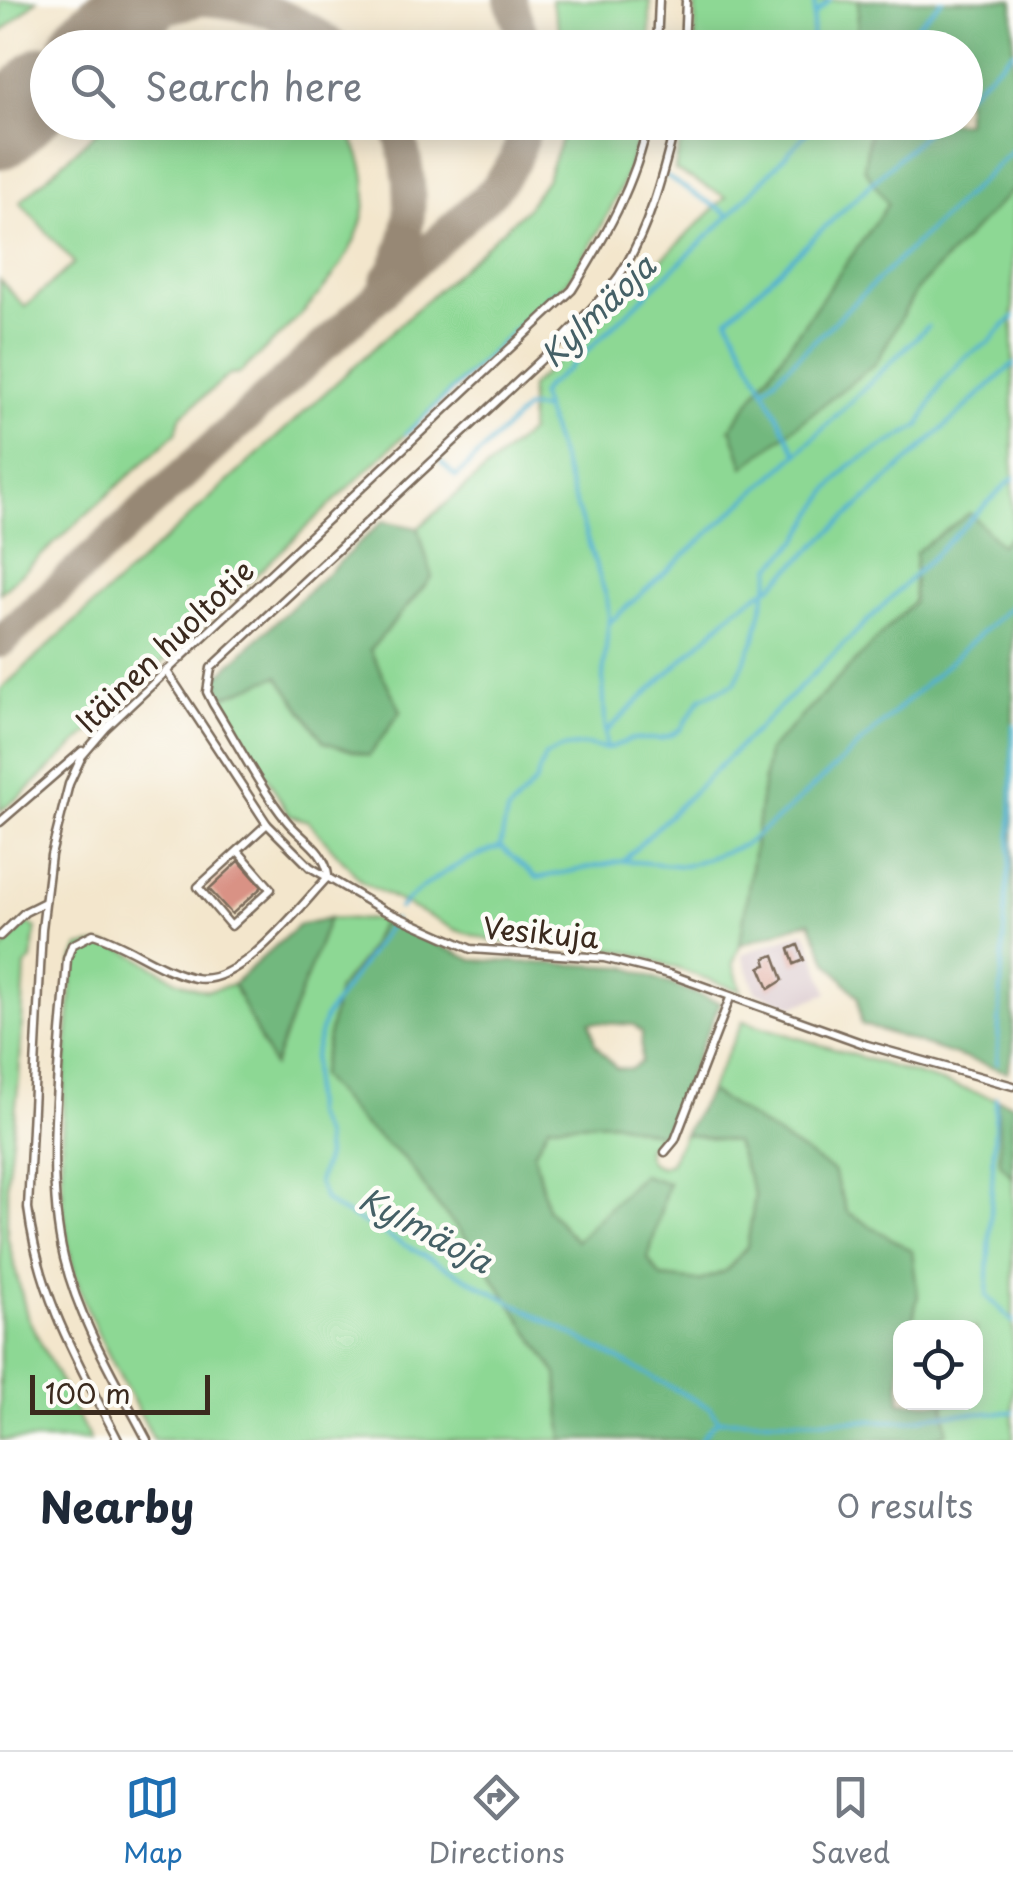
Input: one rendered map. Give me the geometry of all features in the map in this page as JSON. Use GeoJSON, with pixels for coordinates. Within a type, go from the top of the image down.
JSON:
{"type":"FeatureCollection","features":[{"type":"Feature","properties":{"kind":"lane"},"geometry":{"type":"LineString","coordinates":[[658,30],[659,0]]}},
{"type":"Feature","properties":{"kind":"lane"},"geometry":{"type":"LineString","coordinates":[[685,30],[686,0]]}},
{"type":"Feature","properties":{"kind":"lane","name":"Itäinen huoltotie"},"geometry":{"type":"LineString","coordinates":[[118,1440],[42,1284],[30,1222],[27,1184],[45,902],[61,807],[82,756],[106,728],[572,290],[604,240],[630,186],[644,140]]}},
{"type":"Feature","properties":{"kind":"lane"},"geometry":{"type":"LineString","coordinates":[[147,1440],[87,1325],[70,1279],[60,1234],[54,1172],[67,958],[72,946],[93,934],[198,980],[232,972],[328,877],[327,864],[286,820],[207,692],[212,668],[556,346],[605,294],[639,240],[672,140]]}},
{"type":"Feature","properties":{"kind":"lane","name":"Vesikuja"},"geometry":{"type":"LineString","coordinates":[[166,670],[268,824],[310,866],[383,910],[471,948],[604,958],[669,974],[867,1045],[1013,1086]]}},
{"type":"Feature","properties":{"kind":"lane"},"geometry":{"type":"LineString","coordinates":[[0,822],[56,777],[106,728]]}},
{"type":"Feature","properties":{"kind":"lane"},"geometry":{"type":"LineString","coordinates":[[238,851],[271,889],[230,926],[198,887],[238,851],[268,824]]}},
{"type":"Feature","properties":{"kind":"lane"},"geometry":{"type":"LineString","coordinates":[[0,936],[25,912],[45,902]]}},
{"type":"Feature","properties":{"kind":"lane"},"geometry":{"type":"LineString","coordinates":[[665,1152],[675,1140],[730,998]]}},
{"type":"Feature","properties":{"kind":"shaded area"},"geometry":{"type":"Polygon","coordinates":[[[806,931],[828,993],[794,1006],[756,992],[742,954],[806,931]]]}},
{"type":"Feature","properties":{"kind":"green space"},"geometry":{"type":"Polygon","coordinates":[[[0,0],[37,0],[0,34],[0,0]]]}},
{"type":"Feature","properties":{"kind":"green space"},"geometry":{"type":"Polygon","coordinates":[[[551,0],[650,0],[650,30],[560,30],[551,0]]]}},
{"type":"Feature","properties":{"kind":"green space"},"geometry":{"type":"Polygon","coordinates":[[[695,0],[859,0],[857,30],[695,30],[695,0]]]}},
{"type":"Feature","properties":{"kind":"green space"},"geometry":{"type":"Polygon","coordinates":[[[859,0],[1013,0],[1013,189],[917,289],[876,363],[744,467],[731,428],[888,204],[864,168],[868,140],[983,140],[983,30],[857,30],[859,0]]]}},
{"type":"Feature","properties":{"kind":"green space"},"geometry":{"type":"Polygon","coordinates":[[[87,140],[351,140],[361,160],[366,195],[359,229],[343,262],[321,292],[240,373],[230,374],[180,417],[176,433],[0,593],[0,280],[25,307],[74,263],[20,202],[87,140]]]}},
{"type":"Feature","properties":{"kind":"green space"},"geometry":{"type":"Polygon","coordinates":[[[561,140],[637,140],[622,185],[569,280],[22,795],[0,811],[0,690],[526,209],[547,178],[561,140]]]}},
{"type":"Feature","properties":{"kind":"green space"},"geometry":{"type":"Polygon","coordinates":[[[681,140],[868,140],[864,168],[889,204],[731,428],[876,363],[917,289],[1013,189],[1013,533],[1002,546],[913,602],[768,751],[740,945],[733,963],[741,991],[639,955],[603,947],[492,941],[456,930],[362,882],[308,821],[289,815],[221,698],[278,675],[324,742],[401,711],[370,650],[432,577],[418,528],[529,432],[530,387],[726,197],[675,170],[681,140]]]}},
{"type":"Feature","properties":{"kind":"green space"},"geometry":{"type":"Polygon","coordinates":[[[970,513],[1001,545],[1013,533],[1013,1049],[1007,1072],[861,1024],[858,997],[827,961],[810,921],[740,945],[768,751],[913,602],[916,552],[970,513]]]}},
{"type":"Feature","properties":{"kind":"green space"},"geometry":{"type":"Polygon","coordinates":[[[383,521],[418,528],[432,577],[370,650],[401,711],[369,756],[324,742],[278,676],[221,698],[217,677],[383,521]]]}},
{"type":"Feature","properties":{"kind":"green space"},"geometry":{"type":"Polygon","coordinates":[[[329,918],[383,920],[364,957],[338,989],[361,1123],[407,1161],[474,1248],[557,1374],[563,1440],[154,1440],[98,1334],[73,1267],[63,1195],[65,1075],[73,961],[79,947],[97,944],[128,952],[172,978],[203,990],[233,984],[273,1065],[329,918]]]}},
{"type":"Feature","properties":{"kind":"green space"},"geometry":{"type":"Polygon","coordinates":[[[329,918],[273,1066],[233,984],[299,925],[329,918]]]}},
{"type":"Feature","properties":{"kind":"green space"},"geometry":{"type":"Polygon","coordinates":[[[383,920],[472,960],[626,967],[720,1003],[663,1135],[613,1122],[549,1125],[534,1153],[547,1209],[576,1241],[642,1175],[668,1183],[648,1259],[661,1277],[700,1281],[726,1271],[747,1247],[755,1196],[735,1142],[684,1134],[709,1091],[833,1171],[847,1212],[912,1251],[918,1296],[913,1320],[893,1320],[893,1410],[945,1410],[947,1433],[927,1440],[563,1440],[557,1374],[474,1248],[407,1161],[361,1123],[320,1076],[338,989],[364,957],[383,920]],[[590,1022],[595,1044],[616,1068],[631,1069],[641,1062],[642,1032],[634,1025],[590,1022]]]}},
{"type":"Feature","properties":{"kind":"green space"},"geometry":{"type":"Polygon","coordinates":[[[27,923],[36,928],[32,960],[25,966],[19,1080],[7,1180],[7,1235],[27,1316],[90,1440],[0,1440],[0,952],[27,923]]]}},
{"type":"Feature","properties":{"kind":"green space"},"geometry":{"type":"Polygon","coordinates":[[[743,1021],[997,1099],[1000,1162],[1013,1178],[1013,1440],[927,1440],[947,1433],[945,1410],[983,1410],[983,1320],[913,1320],[918,1296],[911,1251],[847,1212],[833,1171],[709,1091],[743,1021]]]}},
{"type":"Feature","properties":{"kind":"green space"},"geometry":{"type":"Polygon","coordinates":[[[997,1099],[1013,1104],[1013,1178],[1000,1163],[997,1099]]]}},
{"type":"Feature","properties":{"kind":"green space"},"geometry":{"type":"Polygon","coordinates":[[[613,1122],[663,1135],[647,1147],[651,1163],[661,1167],[670,1163],[684,1134],[735,1142],[755,1196],[747,1247],[726,1271],[700,1281],[661,1277],[648,1259],[668,1183],[576,1242],[547,1209],[534,1153],[549,1125],[613,1122]]]}},
{"type":"Feature","properties":{"kind":"building"},"geometry":{"type":"Polygon","coordinates":[[[239,861],[262,887],[232,914],[209,889],[239,861]]]}},
{"type":"Feature","properties":{"kind":"building"},"geometry":{"type":"Polygon","coordinates":[[[798,945],[804,960],[794,964],[789,949],[798,945]]]}},
{"type":"Feature","properties":{"kind":"building"},"geometry":{"type":"Polygon","coordinates":[[[774,955],[783,980],[769,989],[760,967],[767,965],[765,958],[774,955]]]}},
{"type":"Feature","properties":{"kind":"waterway","name":"Kylmäoja"},"geometry":{"type":"LineString","coordinates":[[812,30],[815,0]]}},
{"type":"Feature","properties":{"kind":"waterway"},"geometry":{"type":"LineString","coordinates":[[815,14],[830,0]]}},
{"type":"Feature","properties":{"kind":"waterway"},"geometry":{"type":"LineString","coordinates":[[912,30],[942,0]]}},
{"type":"Feature","properties":{"kind":"waterway"},"geometry":{"type":"LineString","coordinates":[[983,79],[1013,51]]}},
{"type":"Feature","properties":{"kind":"waterway","name":"Kylmäoja"},"geometry":{"type":"LineString","coordinates":[[606,749],[603,677],[607,599],[540,396],[545,387],[730,215],[800,140]]}},
{"type":"Feature","properties":{"kind":"waterway"},"geometry":{"type":"LineString","coordinates":[[610,622],[797,454],[728,318],[918,140]]}},
{"type":"Feature","properties":{"kind":"waterway"},"geometry":{"type":"LineString","coordinates":[[764,389],[1013,150]]}},
{"type":"Feature","properties":{"kind":"waterway"},"geometry":{"type":"LineString","coordinates":[[667,177],[730,215]]}},
{"type":"Feature","properties":{"kind":"waterway"},"geometry":{"type":"LineString","coordinates":[[406,434],[556,290]]}},
{"type":"Feature","properties":{"kind":"waterway","name":"Kylmäoja"},"geometry":{"type":"LineString","coordinates":[[399,908],[446,872],[500,847],[507,813],[535,783],[545,756],[561,748],[586,745],[606,749],[633,739],[672,735],[681,729],[701,698],[735,683],[755,638],[772,567],[799,539],[828,491],[849,466],[919,426],[941,384],[964,358],[989,342],[1013,317]]}},
{"type":"Feature","properties":{"kind":"waterway"},"geometry":{"type":"LineString","coordinates":[[797,454],[928,326]]}},
{"type":"Feature","properties":{"kind":"waterway"},"geometry":{"type":"LineString","coordinates":[[605,733],[736,609],[774,584],[1013,364]]}},
{"type":"Feature","properties":{"kind":"waterway"},"geometry":{"type":"LineString","coordinates":[[441,462],[456,477],[526,408],[541,409]]}},
{"type":"Feature","properties":{"kind":"waterway"},"geometry":{"type":"LineString","coordinates":[[502,848],[537,878],[623,861],[1013,478]]}},
{"type":"Feature","properties":{"kind":"waterway"},"geometry":{"type":"LineString","coordinates":[[624,861],[685,866],[744,845],[779,818],[1013,604]]}},
{"type":"Feature","properties":{"kind":"waterway"},"geometry":{"type":"LineString","coordinates":[[997,1063],[1010,861],[1013,725]]}},
{"type":"Feature","properties":{"kind":"waterway","name":"Kylmäoja"},"geometry":{"type":"LineString","coordinates":[[393,920],[325,1017],[314,1056],[313,1114],[324,1137],[326,1156],[318,1182],[325,1200],[710,1408],[718,1420]]}},
{"type":"Feature","properties":{"kind":"waterway","name":"Kylmäoja"},"geometry":{"type":"LineString","coordinates":[[996,1097],[987,1296],[1013,1322]]}},
{"type":"Feature","properties":{"kind":"waterway","name":"Kylmäoja"},"geometry":{"type":"LineString","coordinates":[[700,1440],[718,1420],[908,1421],[935,1415],[1013,1412]]}},
{"type":"Feature","properties":{"kind":"taxiway"},"geometry":{"type":"LineString","coordinates":[[203,0],[273,13],[310,30]]}},
{"type":"Feature","properties":{"kind":"taxiway"},"geometry":{"type":"LineString","coordinates":[[117,30],[144,16],[203,0]]}},
{"type":"Feature","properties":{"kind":"taxiway"},"geometry":{"type":"LineString","coordinates":[[510,0],[521,30]]}},
{"type":"Feature","properties":{"kind":"taxiway"},"geometry":{"type":"LineString","coordinates":[[386,281],[404,243],[408,223],[409,183],[400,140]]}},
{"type":"Feature","properties":{"kind":"taxiway"},"geometry":{"type":"LineString","coordinates":[[0,642],[494,190],[514,162],[522,140]]}},
{"type":"Feature","properties":{"kind":"runway"},"geometry":{"type":"LineString","coordinates":[[108,30],[141,0]]}},
{"type":"Feature","properties":{"kind":"runway"},"geometry":{"type":"LineString","coordinates":[[0,129],[30,102]]}}]}
